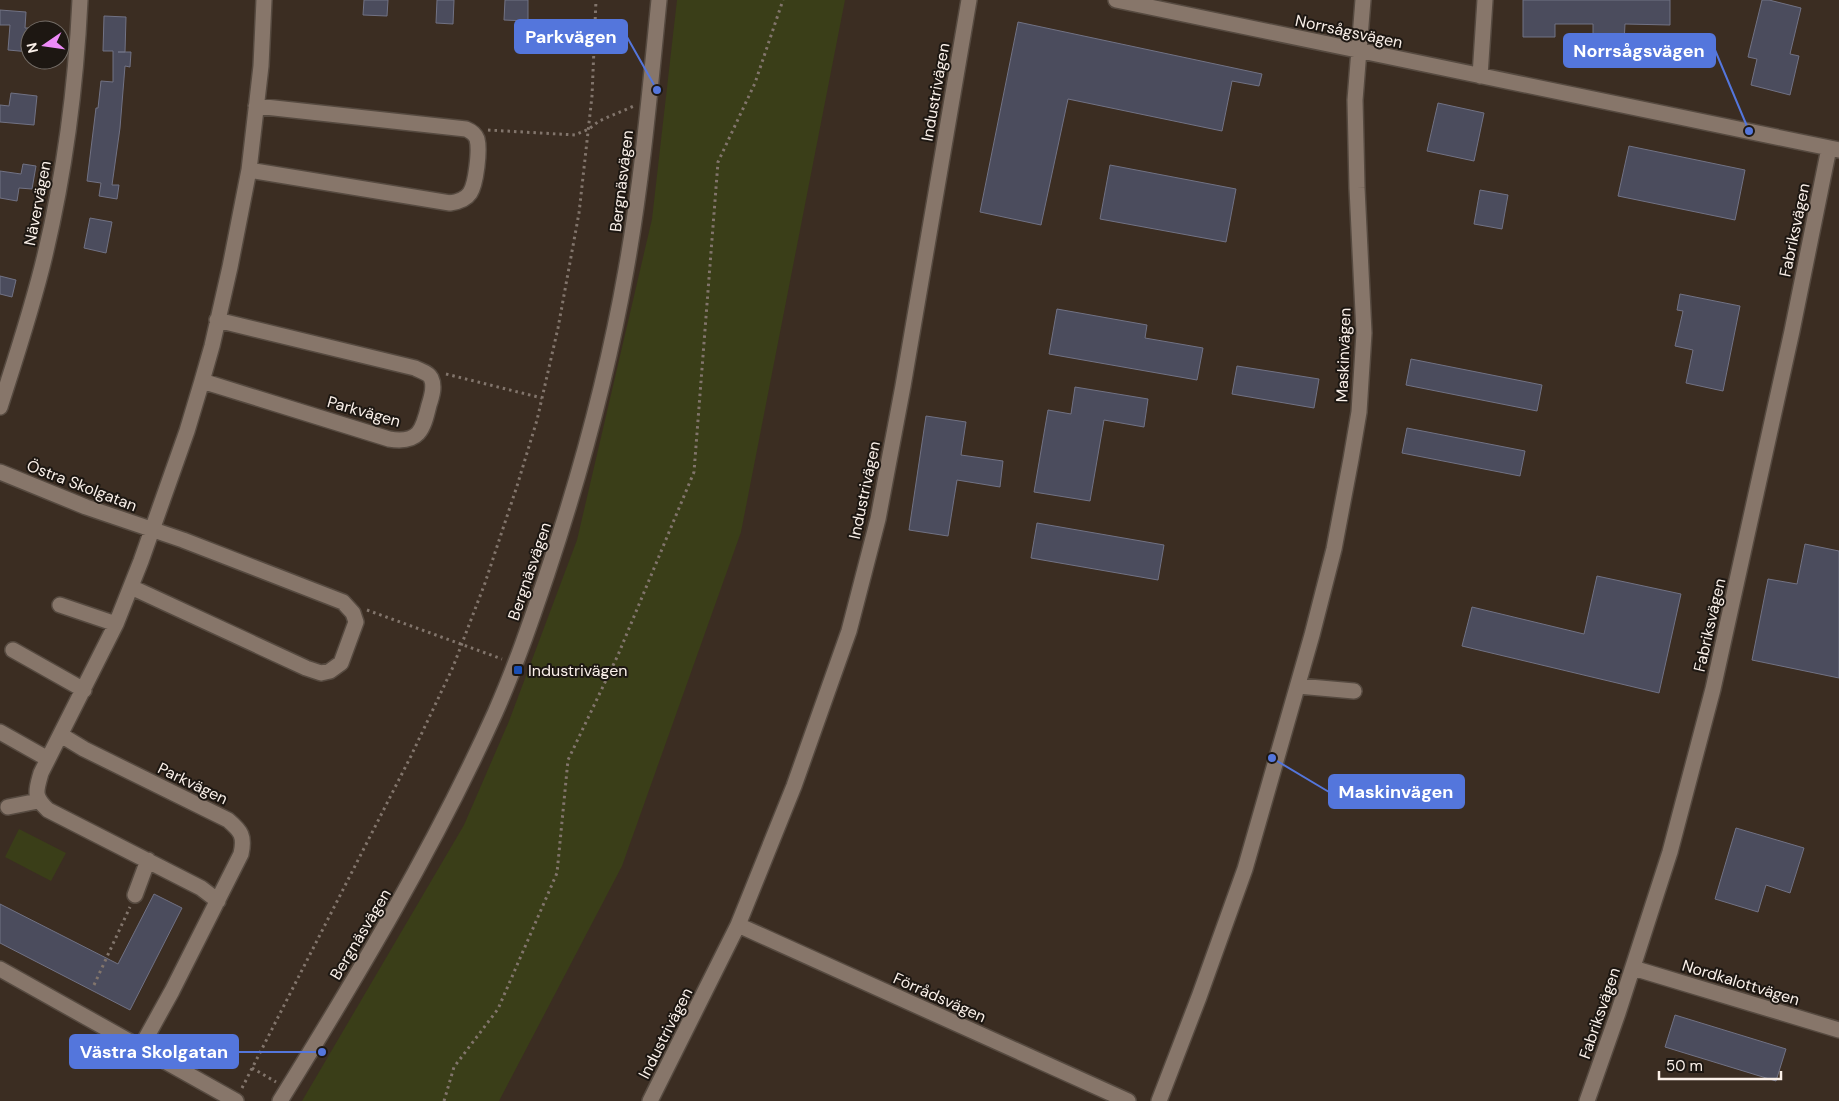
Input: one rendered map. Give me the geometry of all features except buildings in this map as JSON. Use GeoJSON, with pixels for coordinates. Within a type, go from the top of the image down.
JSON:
{"type":"FeatureCollection","features":[{"type":"Feature","properties":{"kind":"street","name":"Nävervägen"},"geometry":{"type":"LineString","coordinates":[[0,407],[23,335],[56,209],[78,53],[80,0]]}},
{"type":"Feature","properties":{"kind":"street"},"geometry":{"type":"LineString","coordinates":[[218,900],[201,888],[48,810],[38,801],[37,789],[40,773],[84,690],[116,624],[131,587],[187,431],[202,381],[218,320],[249,170],[261,66],[264,0]]}},
{"type":"Feature","properties":{"kind":"street","name":"Bergnäsvägen"},"geometry":{"type":"LineString","coordinates":[[280,1101],[378,938],[444,820],[496,710],[531,620],[567,515],[609,352],[626,271],[649,102],[659,0]]}},
{"type":"Feature","properties":{"kind":"street","name":"Industrivägen"},"geometry":{"type":"LineString","coordinates":[[650,1101],[738,926],[794,786],[849,631],[878,519],[903,386],[969,0]]}},
{"type":"Feature","properties":{"kind":"street","name":"Norrsågsvägen"},"geometry":{"type":"LineString","coordinates":[[1116,0],[1834,149]]}},
{"type":"Feature","properties":{"kind":"street","name":"Maskinvägen"},"geometry":{"type":"LineString","coordinates":[[1159,1101],[1216,953],[1245,869],[1298,686],[1334,549],[1359,412],[1364,333],[1356,188],[1355,100],[1363,0]]}},
{"type":"Feature","properties":{"kind":"street"},"geometry":{"type":"LineString","coordinates":[[1480,76],[1485,0]]}},
{"type":"Feature","properties":{"kind":"street"},"geometry":{"type":"LineString","coordinates":[[249,170],[450,203],[464,199],[469,195],[473,188],[478,158],[477,139],[473,132],[466,128],[256,106]]}},
{"type":"Feature","properties":{"kind":"street","name":"Fabriksvägen"},"geometry":{"type":"LineString","coordinates":[[1587,1101],[1633,968],[1670,852],[1712,690],[1834,149]]}},
{"type":"Feature","properties":{"kind":"street"},"geometry":{"type":"LineString","coordinates":[[218,320],[415,368],[428,374],[432,379]]}},
{"type":"Feature","properties":{"kind":"street","name":"Parkvägen"},"geometry":{"type":"LineString","coordinates":[[202,381],[400,441],[414,437],[421,431],[432,396],[432,379]]}},
{"type":"Feature","properties":{"kind":"street","name":"Östra Skolgatan"},"geometry":{"type":"LineString","coordinates":[[0,472],[86,507],[151,529]]}},
{"type":"Feature","properties":{"kind":"street"},"geometry":{"type":"LineString","coordinates":[[131,587],[306,668],[321,673],[330,671],[341,663],[356,622],[353,613],[343,602],[151,529]]}},
{"type":"Feature","properties":{"kind":"street"},"geometry":{"type":"LineString","coordinates":[[60,605],[116,624]]}},
{"type":"Feature","properties":{"kind":"street"},"geometry":{"type":"LineString","coordinates":[[13,650],[84,690]]}},
{"type":"Feature","properties":{"kind":"street"},"geometry":{"type":"LineString","coordinates":[[1298,686],[1354,692]]}},
{"type":"Feature","properties":{"kind":"street"},"geometry":{"type":"LineString","coordinates":[[0,732],[48,758]]}},
{"type":"Feature","properties":{"kind":"street","name":"Parkvägen"},"geometry":{"type":"LineString","coordinates":[[60,735],[228,820],[239,830],[244,842],[241,854],[218,900],[141,1047]]}},
{"type":"Feature","properties":{"kind":"street"},"geometry":{"type":"LineString","coordinates":[[8,807],[38,801]]}},
{"type":"Feature","properties":{"kind":"street"},"geometry":{"type":"LineString","coordinates":[[135,895],[148,860]]}},
{"type":"Feature","properties":{"kind":"street","name":"Förrådsvägen"},"geometry":{"type":"LineString","coordinates":[[738,926],[1128,1101]]}},
{"type":"Feature","properties":{"kind":"street","name":"Nordkalottvägen"},"geometry":{"type":"LineString","coordinates":[[1633,968],[1839,1030]]}},
{"type":"Feature","properties":{"kind":"street"},"geometry":{"type":"LineString","coordinates":[[0,969],[236,1101]]}},
{"type":"Feature","properties":{"kind":"path"},"geometry":{"type":"LineString","coordinates":[[236,1101],[411,756],[461,645],[494,556],[520,477],[542,398],[558,328],[576,232],[589,129],[596,0]]}},
{"type":"Feature","properties":{"kind":"path"},"geometry":{"type":"LineString","coordinates":[[444,1101],[454,1067],[498,1009],[557,873],[568,760],[618,655],[694,472],[718,162],[755,83],[784,0]]}},
{"type":"Feature","properties":{"kind":"path"},"geometry":{"type":"LineString","coordinates":[[477,139],[489,129],[572,136],[589,129],[599,121],[624,109],[649,102]]}},
{"type":"Feature","properties":{"kind":"path"},"geometry":{"type":"LineString","coordinates":[[432,379],[444,374],[542,398]]}},
{"type":"Feature","properties":{"kind":"path"},"geometry":{"type":"LineString","coordinates":[[353,613],[368,610],[514,664]]}},
{"type":"Feature","properties":{"kind":"path"},"geometry":{"type":"LineString","coordinates":[[94,985],[135,895]]}},
{"type":"Feature","properties":{"kind":"green space"},"geometry":{"type":"Polygon","coordinates":[[[677,0],[845,0],[741,532],[622,866],[499,1101],[302,1101],[464,825],[509,721],[577,540],[652,219],[677,0]]]}},
{"type":"Feature","properties":{"kind":"green space"},"geometry":{"type":"Polygon","coordinates":[[[19,829],[66,853],[51,881],[5,857],[19,829]]]}},
{"type":"Feature","properties":{"kind":"place","name":"Parkvägen"},"geometry":{"type":"Point","coordinates":[657,90]}},
{"type":"Feature","properties":{"kind":"place","name":"Norrsågsvägen"},"geometry":{"type":"Point","coordinates":[1749,131]}},
{"type":"Feature","properties":{"kind":"place","name":"Industrivägen"},"geometry":{"type":"Point","coordinates":[518,670]}},
{"type":"Feature","properties":{"kind":"place","name":"Maskinvägen"},"geometry":{"type":"Point","coordinates":[1272,758]}},
{"type":"Feature","properties":{"kind":"place","name":"Västra Skolgatan"},"geometry":{"type":"Point","coordinates":[322,1052]}}]}
